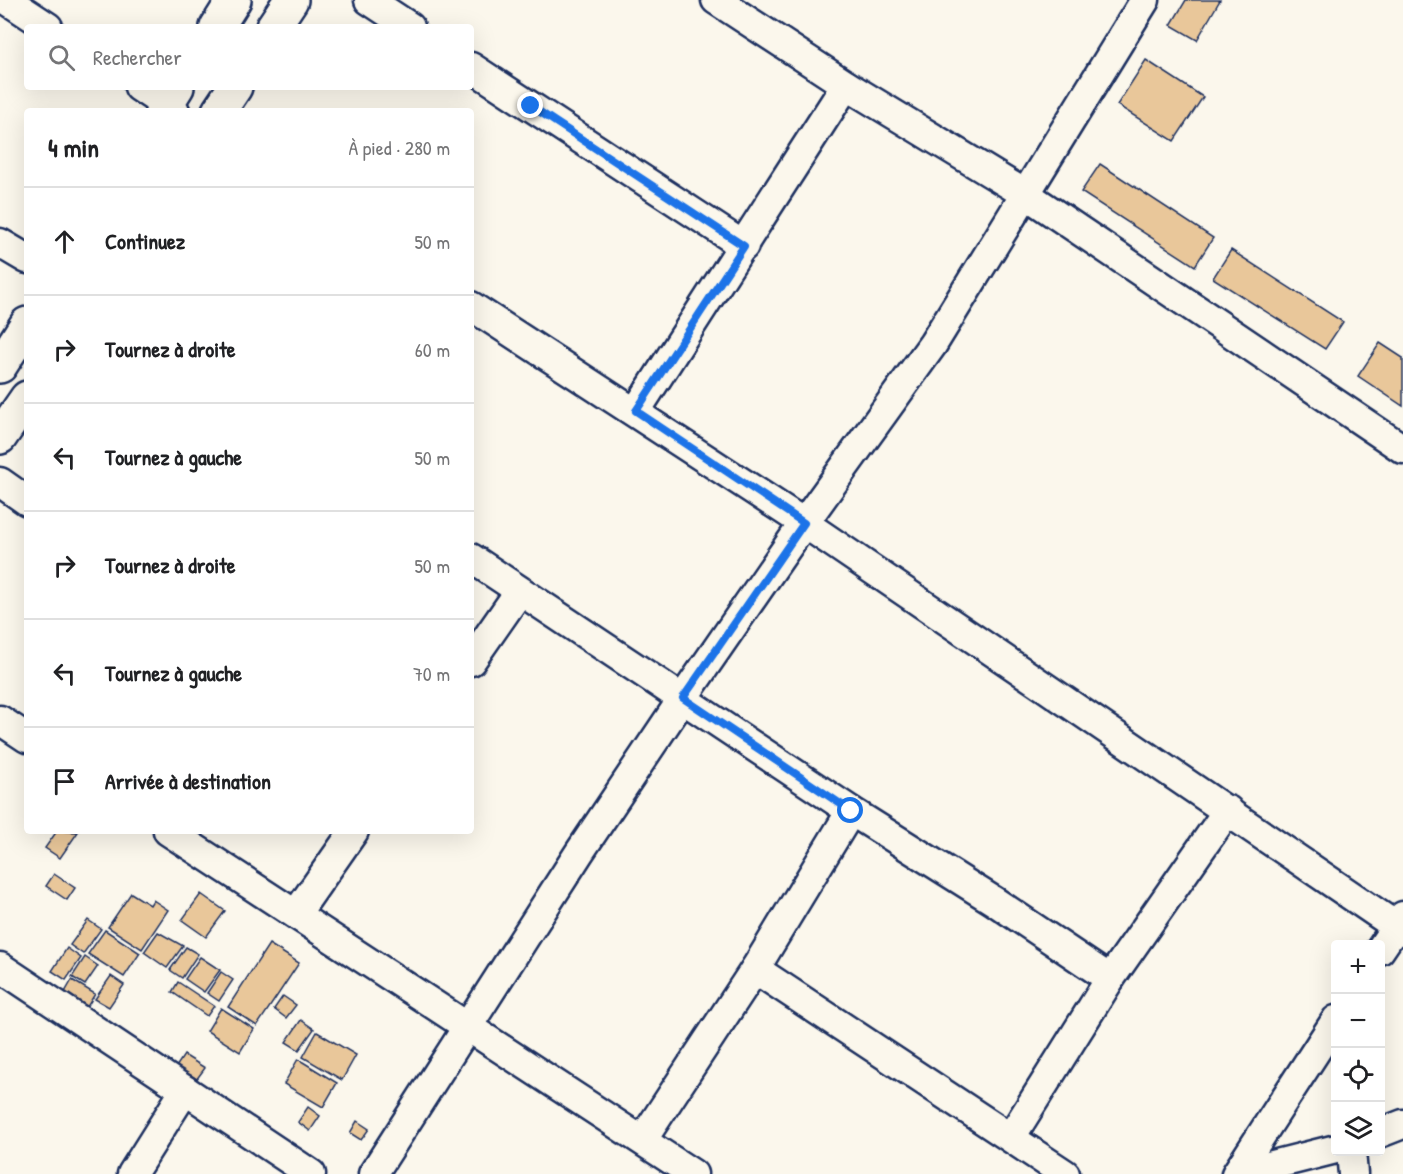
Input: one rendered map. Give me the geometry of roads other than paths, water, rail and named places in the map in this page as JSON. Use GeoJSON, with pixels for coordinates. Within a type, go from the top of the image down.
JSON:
{"type":"FeatureCollection","features":[{"type":"Feature","properties":{"kind":"main road"},"geometry":{"type":"LineString","coordinates":[[219,24],[234,0]]}},
{"type":"Feature","properties":{"kind":"main road"},"geometry":{"type":"LineString","coordinates":[[275,24],[291,0]]}},
{"type":"Feature","properties":{"kind":"main road"},"geometry":{"type":"LineString","coordinates":[[221,108],[233,90]]}},
{"type":"Feature","properties":{"kind":"main road"},"geometry":{"type":"LineString","coordinates":[[0,366],[24,329]]}},
{"type":"Feature","properties":{"kind":"main road"},"geometry":{"type":"LineString","coordinates":[[0,437],[24,402]]}},
{"type":"Feature","properties":{"kind":"street"},"geometry":{"type":"LineString","coordinates":[[7,0],[43,24]]}},
{"type":"Feature","properties":{"kind":"street"},"geometry":{"type":"LineString","coordinates":[[369,0],[405,24]]}},
{"type":"Feature","properties":{"kind":"street"},"geometry":{"type":"LineString","coordinates":[[716,0],[846,85],[1027,195],[1403,449]]}},
{"type":"Feature","properties":{"kind":"street"},"geometry":{"type":"LineString","coordinates":[[373,1174],[470,1027],[579,854],[683,698],[804,523],[933,344],[1027,195],[1138,2]]}},
{"type":"Feature","properties":{"kind":"street"},"geometry":{"type":"LineString","coordinates":[[474,69],[744,246]]}},
{"type":"Feature","properties":{"kind":"street"},"geometry":{"type":"LineString","coordinates":[[636,411],[846,85]]}},
{"type":"Feature","properties":{"kind":"street"},"geometry":{"type":"LineString","coordinates":[[145,90],[170,103]]}},
{"type":"Feature","properties":{"kind":"street"},"geometry":{"type":"LineString","coordinates":[[0,243],[24,257]]}},
{"type":"Feature","properties":{"kind":"street"},"geometry":{"type":"LineString","coordinates":[[474,308],[636,411],[804,523],[1228,810],[1395,931]]}},
{"type":"Feature","properties":{"kind":"street"},"geometry":{"type":"LineString","coordinates":[[0,482],[24,499]]}},
{"type":"Feature","properties":{"kind":"street"},"geometry":{"type":"LineString","coordinates":[[474,560],[851,811],[994,901],[1110,979]]}},
{"type":"Feature","properties":{"kind":"street"},"geometry":{"type":"LineString","coordinates":[[474,657],[519,592]]}},
{"type":"Feature","properties":{"kind":"street"},"geometry":{"type":"LineString","coordinates":[[0,720],[24,736]]}},
{"type":"Feature","properties":{"kind":"street"},"geometry":{"type":"LineString","coordinates":[[1011,1137],[1110,979],[1228,810]]}},
{"type":"Feature","properties":{"kind":"street"},"geometry":{"type":"LineString","coordinates":[[643,1139],[755,969],[851,811]]}},
{"type":"Feature","properties":{"kind":"street"},"geometry":{"type":"LineString","coordinates":[[173,834],[643,1139],[693,1174]]}},
{"type":"Feature","properties":{"kind":"street"},"geometry":{"type":"LineString","coordinates":[[296,914],[352,834]]}},
{"type":"Feature","properties":{"kind":"street"},"geometry":{"type":"LineString","coordinates":[[0,967],[310,1174]]}},
{"type":"Feature","properties":{"kind":"street"},"geometry":{"type":"LineString","coordinates":[[755,969],[1065,1174]]}},
{"type":"Feature","properties":{"kind":"street"},"geometry":{"type":"LineString","coordinates":[[1236,1174],[1331,1026]]}},
{"type":"Feature","properties":{"kind":"street"},"geometry":{"type":"LineString","coordinates":[[132,1174],[185,1090]]}},
{"type":"Feature","properties":{"kind":"street"},"geometry":{"type":"LineString","coordinates":[[1385,1131],[1403,1124]]}},
{"type":"Feature","properties":{"kind":"street"},"geometry":{"type":"LineString","coordinates":[[1236,1174],[1331,1150]]}},
{"type":"Feature","properties":{"kind":"street"},"geometry":{"type":"LineString","coordinates":[[1352,1156],[1353,1174]]}}]}
